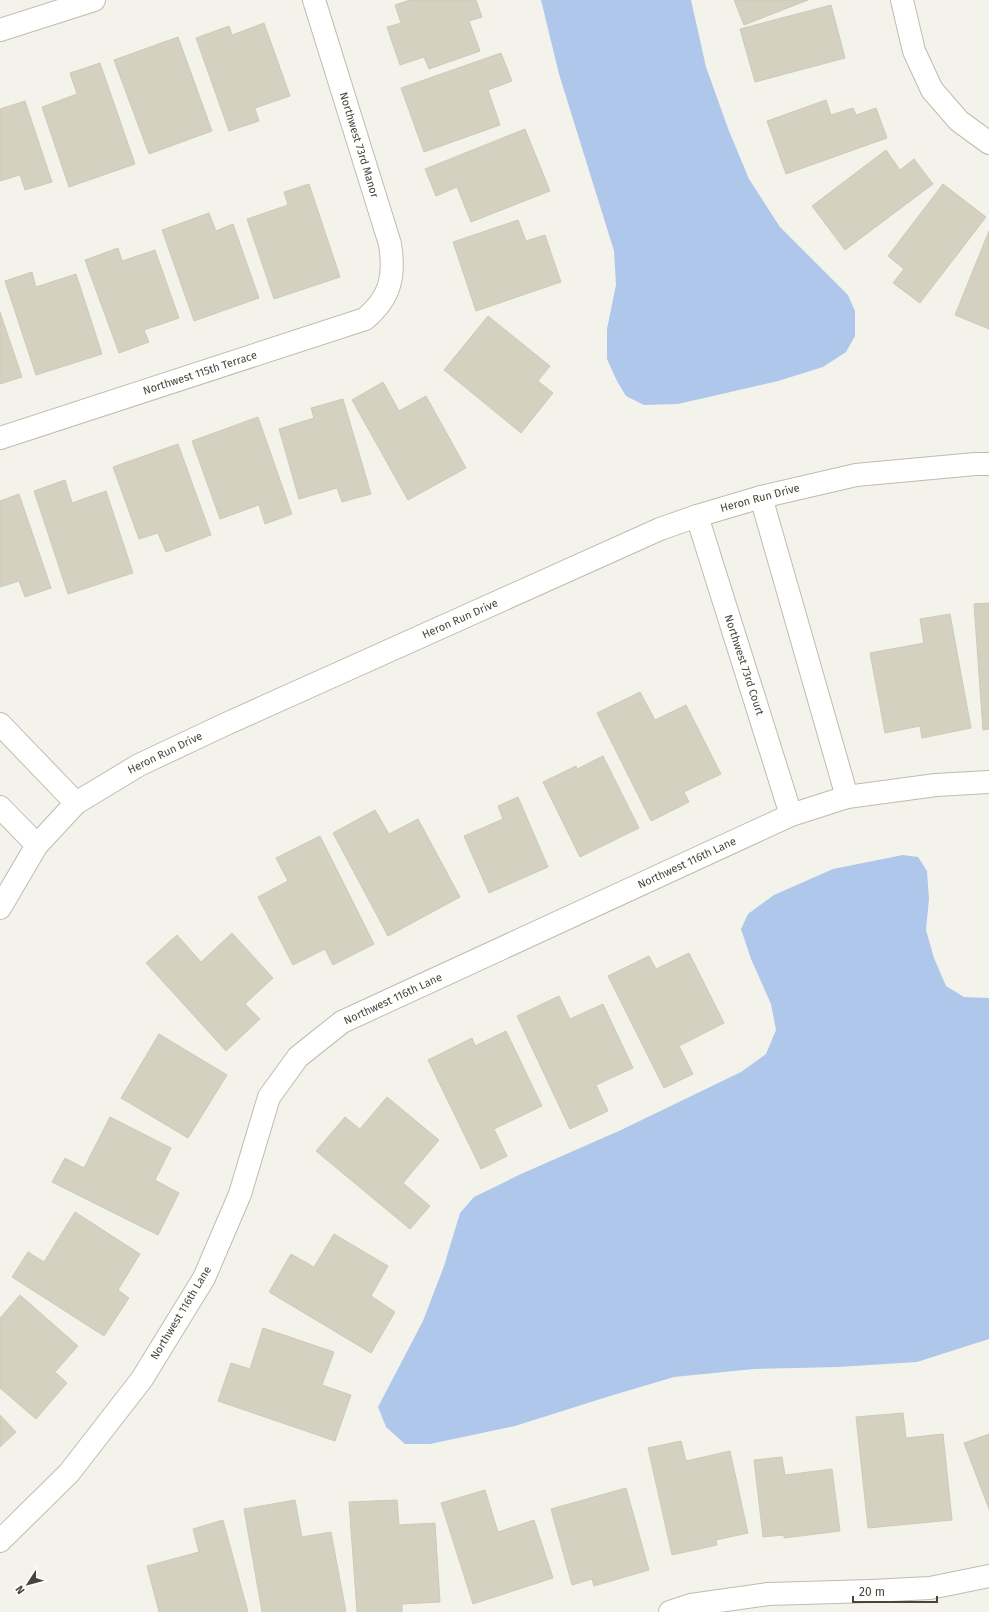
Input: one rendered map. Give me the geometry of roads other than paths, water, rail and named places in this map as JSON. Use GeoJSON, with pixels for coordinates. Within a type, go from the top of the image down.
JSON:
{"type":"FeatureCollection","features":[{"type":"Feature","properties":{"kind":"street"},"geometry":{"type":"LineString","coordinates":[[0,30],[94,0]]}},
{"type":"Feature","properties":{"kind":"street","name":"Northwest 73rd Manor"},"geometry":{"type":"LineString","coordinates":[[314,0],[390,244],[393,261],[388,291]]}},
{"type":"Feature","properties":{"kind":"street"},"geometry":{"type":"LineString","coordinates":[[902,0],[914,51],[932,90],[959,121],[989,143]]}},
{"type":"Feature","properties":{"kind":"street","name":"Northwest 115th Terrace"},"geometry":{"type":"LineString","coordinates":[[0,438],[365,318],[374,311],[388,291]]}},
{"type":"Feature","properties":{"kind":"street","name":"Heron Run Drive"},"geometry":{"type":"LineString","coordinates":[[0,908],[37,845],[76,803],[140,765],[219,727],[660,529],[697,516],[761,497],[856,475],[989,464]]}},
{"type":"Feature","properties":{"kind":"street"},"geometry":{"type":"LineString","coordinates":[[761,497],[847,797]]}},
{"type":"Feature","properties":{"kind":"street","name":"Northwest 73rd Court"},"geometry":{"type":"LineString","coordinates":[[697,516],[792,815]]}},
{"type":"Feature","properties":{"kind":"street"},"geometry":{"type":"LineString","coordinates":[[0,724],[76,803]]}},
{"type":"Feature","properties":{"kind":"street","name":"Northwest 116th Lane"},"geometry":{"type":"LineString","coordinates":[[0,1541],[69,1473],[142,1379],[204,1278],[240,1194],[269,1097],[298,1057],[342,1022],[792,815],[847,797],[936,785],[989,782]]}},
{"type":"Feature","properties":{"kind":"street"},"geometry":{"type":"LineString","coordinates":[[0,807],[37,845]]}},
{"type":"Feature","properties":{"kind":"street"},"geometry":{"type":"LineString","coordinates":[[670,1612],[691,1605],[768,1594],[930,1588],[989,1576]]}},
{"type":"Feature","properties":{"kind":"water"},"geometry":{"type":"Polygon","coordinates":[[[541,0],[691,0],[706,67],[729,131],[749,179],[780,227],[848,295],[855,311],[855,336],[846,352],[823,367],[778,381],[678,404],[644,405],[626,396],[607,359],[607,329],[616,285],[614,251],[559,74],[541,0]]]}},
{"type":"Feature","properties":{"kind":"water"},"geometry":{"type":"Polygon","coordinates":[[[903,855],[918,857],[927,871],[929,899],[926,930],[934,958],[946,986],[964,997],[989,998],[989,1339],[917,1362],[838,1367],[754,1369],[674,1377],[515,1426],[430,1444],[405,1444],[386,1427],[378,1407],[423,1321],[444,1266],[460,1213],[474,1197],[521,1174],[621,1130],[741,1072],[766,1054],[776,1030],[771,1004],[751,959],[741,929],[748,914],[774,895],[833,869],[903,855]]]}}]}
